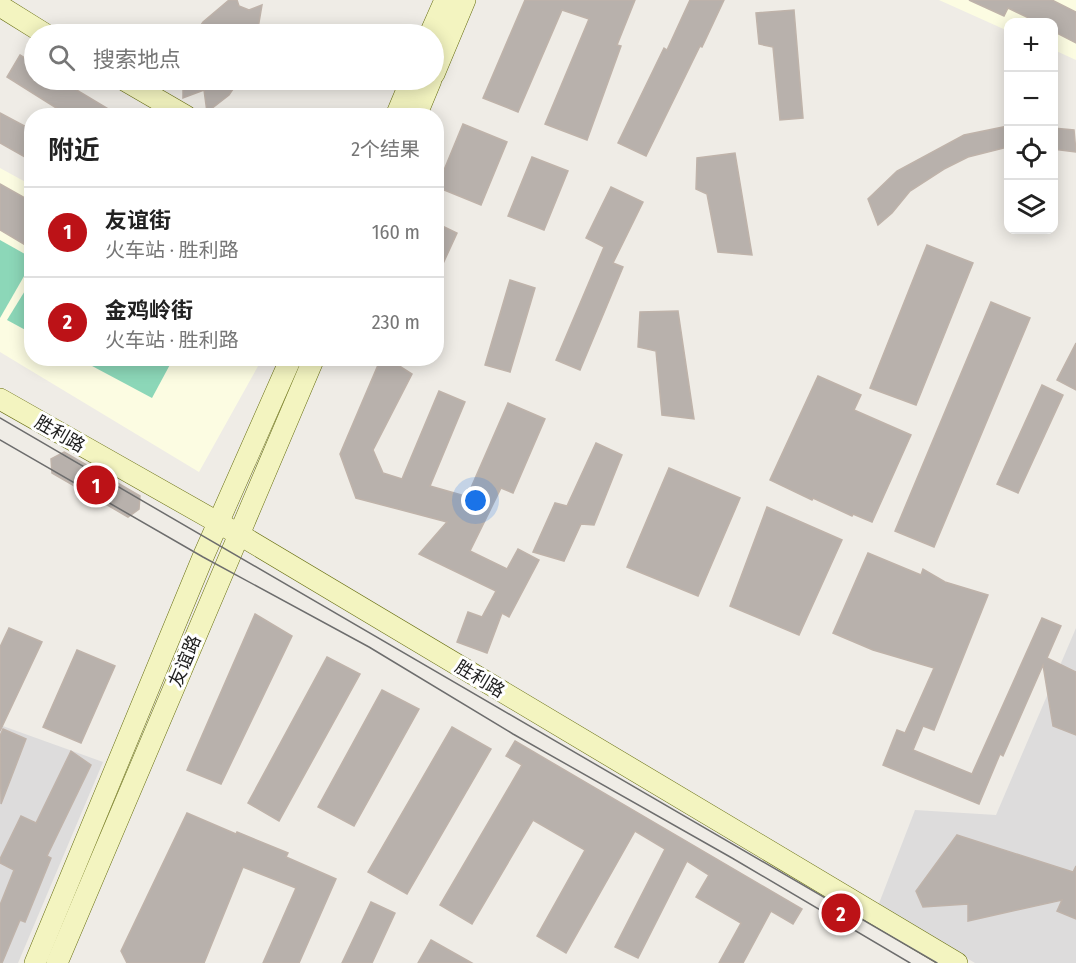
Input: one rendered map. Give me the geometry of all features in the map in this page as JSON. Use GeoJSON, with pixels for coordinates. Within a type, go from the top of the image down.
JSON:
{"type":"FeatureCollection","features":[{"type":"Feature","properties":{"kind":"main road"},"geometry":{"type":"LineString","coordinates":[[434,24],[445,0]]}},
{"type":"Feature","properties":{"kind":"main road"},"geometry":{"type":"LineString","coordinates":[[444,50],[465,0]]}},
{"type":"Feature","properties":{"kind":"main road"},"geometry":{"type":"LineString","coordinates":[[0,6],[29,24]]}},
{"type":"Feature","properties":{"kind":"main road"},"geometry":{"type":"LineString","coordinates":[[141,90],[172,108]]}},
{"type":"Feature","properties":{"kind":"main road"},"geometry":{"type":"LineString","coordinates":[[399,108],[407,90]]}},
{"type":"Feature","properties":{"kind":"main road"},"geometry":{"type":"LineString","coordinates":[[419,108],[427,90]]}},
{"type":"Feature","properties":{"kind":"main road","name":"友谊路"},"geometry":{"type":"LineString","coordinates":[[35,963],[218,524],[287,366]]}},
{"type":"Feature","properties":{"kind":"main road","name":"友谊路"},"geometry":{"type":"LineString","coordinates":[[57,963],[311,366]]}},
{"type":"Feature","properties":{"kind":"main road","name":"胜利路"},"geometry":{"type":"LineString","coordinates":[[0,399],[240,535],[957,963]]}},
{"type":"Feature","properties":{"kind":"shaded area"},"geometry":{"type":"Polygon","coordinates":[[[939,0],[1076,0],[1076,60],[1058,52],[1058,18],[1004,18],[1004,29],[939,0]]]}},
{"type":"Feature","properties":{"kind":"shaded area"},"geometry":{"type":"Polygon","coordinates":[[[0,168],[24,181],[24,366],[258,366],[199,472],[0,352],[0,168]]]}},
{"type":"Feature","properties":{"kind":"shaded area"},"geometry":{"type":"Polygon","coordinates":[[[1076,628],[1076,963],[975,963],[878,906],[915,810],[996,815],[1076,628]]]}},
{"type":"Feature","properties":{"kind":"shaded area"},"geometry":{"type":"Polygon","coordinates":[[[0,725],[103,762],[18,963],[0,963],[0,725]]]}},
{"type":"Feature","properties":{"kind":"green space"},"geometry":{"type":"Polygon","coordinates":[[[0,240],[24,254],[24,276],[0,318],[0,240]]]}},
{"type":"Feature","properties":{"kind":"green space"},"geometry":{"type":"Polygon","coordinates":[[[24,292],[24,329],[7,320],[24,292]]]}},
{"type":"Feature","properties":{"kind":"green space"},"geometry":{"type":"Polygon","coordinates":[[[92,366],[169,366],[152,398],[92,366]]]}},
{"type":"Feature","properties":{"kind":"building"},"geometry":{"type":"Polygon","coordinates":[[[229,0],[237,0],[239,6],[249,10],[262,5],[259,24],[202,24],[229,0]]]}},
{"type":"Feature","properties":{"kind":"building"},"geometry":{"type":"Polygon","coordinates":[[[525,0],[635,0],[617,45],[621,46],[587,140],[545,124],[589,19],[562,10],[518,112],[483,98],[525,0]]]}},
{"type":"Feature","properties":{"kind":"building"},"geometry":{"type":"Polygon","coordinates":[[[690,0],[724,0],[646,156],[618,143],[664,48],[667,50],[690,0]]]}},
{"type":"Feature","properties":{"kind":"building"},"geometry":{"type":"Polygon","coordinates":[[[969,0],[1052,0],[1076,12],[1076,43],[1058,34],[1058,18],[1029,18],[1008,8],[1004,16],[969,0]]]}},
{"type":"Feature","properties":{"kind":"building"},"geometry":{"type":"Polygon","coordinates":[[[794,10],[803,118],[780,120],[773,47],[759,44],[756,13],[794,10]]]}},
{"type":"Feature","properties":{"kind":"building"},"geometry":{"type":"Polygon","coordinates":[[[20,55],[24,58],[24,88],[7,77],[20,55]]]}},
{"type":"Feature","properties":{"kind":"building"},"geometry":{"type":"Polygon","coordinates":[[[28,90],[77,90],[107,108],[56,108],[28,90]]]}},
{"type":"Feature","properties":{"kind":"building"},"geometry":{"type":"Polygon","coordinates":[[[183,90],[204,90],[183,98],[183,90]]]}},
{"type":"Feature","properties":{"kind":"building"},"geometry":{"type":"Polygon","coordinates":[[[204,90],[232,90],[212,108],[206,108],[204,90]]]}},
{"type":"Feature","properties":{"kind":"building"},"geometry":{"type":"Polygon","coordinates":[[[0,113],[24,126],[24,156],[0,143],[0,113]]]}},
{"type":"Feature","properties":{"kind":"building"},"geometry":{"type":"Polygon","coordinates":[[[463,124],[507,142],[481,205],[444,190],[444,170],[463,124]]]}},
{"type":"Feature","properties":{"kind":"building"},"geometry":{"type":"Polygon","coordinates":[[[1004,127],[1004,148],[968,157],[944,169],[910,191],[892,213],[878,225],[868,199],[897,171],[964,135],[1004,127]]]}},
{"type":"Feature","properties":{"kind":"building"},"geometry":{"type":"Polygon","coordinates":[[[1058,128],[1074,130],[1076,152],[1058,150],[1058,128]]]}},
{"type":"Feature","properties":{"kind":"building"},"geometry":{"type":"Polygon","coordinates":[[[735,153],[752,255],[718,252],[707,194],[696,189],[697,158],[735,153]]]}},
{"type":"Feature","properties":{"kind":"building"},"geometry":{"type":"Polygon","coordinates":[[[532,157],[568,171],[544,230],[508,216],[532,157]]]}},
{"type":"Feature","properties":{"kind":"building"},"geometry":{"type":"Polygon","coordinates":[[[0,184],[24,198],[24,244],[0,230],[0,184]]]}},
{"type":"Feature","properties":{"kind":"building"},"geometry":{"type":"Polygon","coordinates":[[[611,187],[643,202],[613,263],[623,267],[580,370],[556,360],[604,247],[586,238],[611,187]]]}},
{"type":"Feature","properties":{"kind":"building"},"geometry":{"type":"Polygon","coordinates":[[[444,227],[457,233],[444,261],[444,227]]]}},
{"type":"Feature","properties":{"kind":"building"},"geometry":{"type":"Polygon","coordinates":[[[927,245],[973,263],[916,405],[870,388],[927,245]]]}},
{"type":"Feature","properties":{"kind":"building"},"geometry":{"type":"Polygon","coordinates":[[[510,280],[535,288],[510,372],[485,365],[510,280]]]}},
{"type":"Feature","properties":{"kind":"building"},"geometry":{"type":"Polygon","coordinates":[[[991,302],[1030,318],[934,547],[895,531],[991,302]]]}},
{"type":"Feature","properties":{"kind":"building"},"geometry":{"type":"Polygon","coordinates":[[[678,311],[694,419],[662,415],[656,351],[638,347],[640,312],[678,311]]]}},
{"type":"Feature","properties":{"kind":"building"},"geometry":{"type":"Polygon","coordinates":[[[1076,343],[1076,390],[1057,380],[1076,343]]]}},
{"type":"Feature","properties":{"kind":"building"},"geometry":{"type":"Polygon","coordinates":[[[378,366],[400,366],[412,374],[373,450],[383,473],[402,479],[439,391],[465,402],[430,486],[465,496],[468,489],[470,490],[508,403],[545,419],[513,493],[501,488],[470,551],[507,569],[518,549],[539,560],[509,617],[502,613],[487,653],[457,642],[468,612],[482,617],[496,591],[419,554],[447,522],[356,498],[340,454],[378,366]]]}},
{"type":"Feature","properties":{"kind":"building"},"geometry":{"type":"Polygon","coordinates":[[[818,376],[861,395],[854,410],[911,435],[872,522],[853,514],[852,516],[813,498],[812,500],[770,480],[818,376]]]}},
{"type":"Feature","properties":{"kind":"building"},"geometry":{"type":"Polygon","coordinates":[[[1042,385],[1063,395],[1018,493],[997,484],[1042,385]]]}},
{"type":"Feature","properties":{"kind":"building"},"geometry":{"type":"Polygon","coordinates":[[[596,443],[622,455],[594,525],[581,524],[564,561],[533,552],[555,503],[567,506],[596,443]]]}},
{"type":"Feature","properties":{"kind":"building"},"geometry":{"type":"Polygon","coordinates":[[[64,452],[140,496],[139,509],[128,517],[52,473],[51,459],[64,452]]]}},
{"type":"Feature","properties":{"kind":"building"},"geometry":{"type":"Polygon","coordinates":[[[669,468],[740,498],[698,596],[627,567],[669,468]]]}},
{"type":"Feature","properties":{"kind":"building"},"geometry":{"type":"Polygon","coordinates":[[[767,507],[842,540],[799,635],[730,606],[767,507]]]}},
{"type":"Feature","properties":{"kind":"building"},"geometry":{"type":"Polygon","coordinates":[[[868,553],[921,575],[923,569],[945,582],[988,595],[934,730],[923,726],[913,750],[972,774],[1042,618],[1061,626],[1047,658],[1076,672],[1076,735],[1053,726],[1043,665],[1003,756],[1000,754],[979,804],[883,765],[897,730],[905,733],[934,668],[873,650],[833,633],[868,553]]]}},
{"type":"Feature","properties":{"kind":"building"},"geometry":{"type":"Polygon","coordinates":[[[255,614],[292,636],[221,784],[187,770],[255,614]]]}},
{"type":"Feature","properties":{"kind":"building"},"geometry":{"type":"Polygon","coordinates":[[[9,628],[42,642],[0,731],[0,647],[9,628]]]}},
{"type":"Feature","properties":{"kind":"building"},"geometry":{"type":"Polygon","coordinates":[[[77,650],[115,666],[81,743],[43,727],[77,650]]]}},
{"type":"Feature","properties":{"kind":"building"},"geometry":{"type":"Polygon","coordinates":[[[327,657],[360,674],[279,821],[248,803],[327,657]]]}},
{"type":"Feature","properties":{"kind":"building"},"geometry":{"type":"Polygon","coordinates":[[[382,690],[419,709],[354,826],[318,807],[382,690]]]}},
{"type":"Feature","properties":{"kind":"building"},"geometry":{"type":"Polygon","coordinates":[[[452,727],[491,749],[407,894],[368,872],[452,727]]]}},
{"type":"Feature","properties":{"kind":"building"},"geometry":{"type":"Polygon","coordinates":[[[3,729],[26,739],[1,804],[0,736],[3,729]]]}},
{"type":"Feature","properties":{"kind":"building"},"geometry":{"type":"Polygon","coordinates":[[[515,741],[802,909],[793,924],[771,911],[743,963],[719,963],[741,923],[696,897],[709,875],[687,861],[638,958],[615,947],[665,849],[635,831],[566,953],[537,936],[585,850],[533,820],[472,924],[440,905],[522,765],[506,756],[515,741]]]}},
{"type":"Feature","properties":{"kind":"building"},"geometry":{"type":"Polygon","coordinates":[[[71,751],[91,765],[47,856],[51,858],[25,922],[20,920],[2,963],[0,963],[0,905],[14,870],[0,863],[0,859],[21,816],[36,823],[71,751]]]}},
{"type":"Feature","properties":{"kind":"building"},"geometry":{"type":"Polygon","coordinates":[[[187,813],[288,853],[286,857],[336,879],[299,963],[263,963],[296,888],[243,867],[204,963],[127,963],[121,951],[187,813]]]}},
{"type":"Feature","properties":{"kind":"building"},"geometry":{"type":"Polygon","coordinates":[[[957,835],[1073,872],[1076,866],[1076,919],[1057,911],[1062,900],[968,921],[968,904],[923,907],[916,891],[957,835]]]}},
{"type":"Feature","properties":{"kind":"building"},"geometry":{"type":"Polygon","coordinates":[[[371,902],[395,913],[372,963],[342,963],[371,902]]]}},
{"type":"Feature","properties":{"kind":"building"},"geometry":{"type":"Polygon","coordinates":[[[431,940],[472,963],[418,963],[431,940]]]}},
{"type":"Feature","properties":{"kind":"tram line"},"geometry":{"type":"LineString","coordinates":[[0,418],[937,963]]}},
{"type":"Feature","properties":{"kind":"tram line"},"geometry":{"type":"LineString","coordinates":[[0,440],[203,557],[369,647],[513,734],[732,858],[910,963]]}},
{"type":"Feature","properties":{"kind":"place","name":"友谊街"},"geometry":{"type":"Point","coordinates":[96,485]}},
{"type":"Feature","properties":{"kind":"place","name":"金鸡岭街"},"geometry":{"type":"Point","coordinates":[841,913]}}]}
